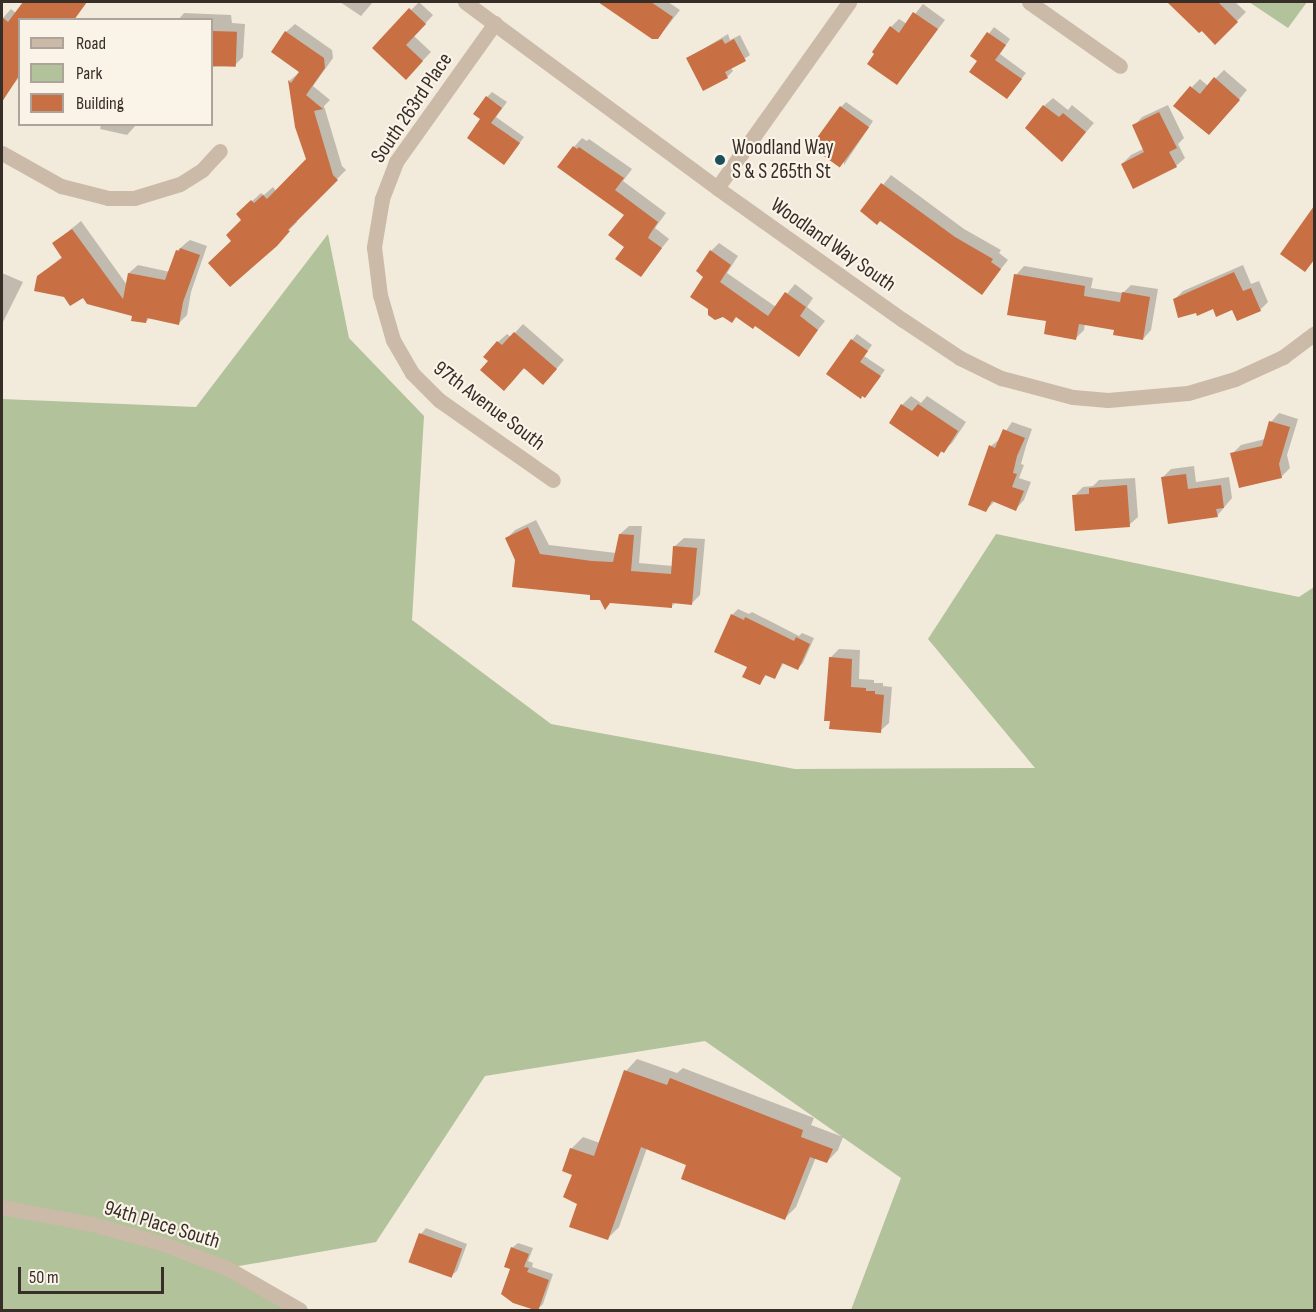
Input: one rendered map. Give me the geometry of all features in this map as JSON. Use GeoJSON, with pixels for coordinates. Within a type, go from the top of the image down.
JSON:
{"type":"FeatureCollection","features":[{"type":"Feature","properties":{"kind":"street","name":"Woodland Way South"},"geometry":{"type":"LineString","coordinates":[[465,2],[717,188],[935,342],[1001,378],[1063,395],[1108,400],[1188,393],[1235,379],[1283,357],[1314,334]]}},
{"type":"Feature","properties":{"kind":"street"},"geometry":{"type":"LineString","coordinates":[[717,188],[849,2]]}},
{"type":"Feature","properties":{"kind":"street"},"geometry":{"type":"LineString","coordinates":[[1029,2],[1120,66]]}},
{"type":"Feature","properties":{"kind":"street","name":"South 263rd Place"},"geometry":{"type":"LineString","coordinates":[[380,295],[374,247],[382,199],[396,162],[495,23]]}},
{"type":"Feature","properties":{"kind":"street"},"geometry":{"type":"LineString","coordinates":[[2,153],[61,186],[108,198],[134,198],[180,184],[202,170],[220,151]]}},
{"type":"Feature","properties":{"kind":"street","name":"97th Avenue South"},"geometry":{"type":"LineString","coordinates":[[380,295],[393,340],[412,373],[439,400],[553,480]]}},
{"type":"Feature","properties":{"kind":"street","name":"94th Place South"},"geometry":{"type":"LineString","coordinates":[[2,1207],[92,1224],[164,1244],[242,1275],[300,1311]]}},
{"type":"Feature","properties":{"kind":"green space"},"geometry":{"type":"Polygon","coordinates":[[[1249,2],[1307,2],[1288,28],[1249,2]]]}},
{"type":"Feature","properties":{"kind":"green space"},"geometry":{"type":"Polygon","coordinates":[[[328,234],[349,338],[424,416],[412,620],[551,724],[795,769],[1035,768],[928,639],[996,534],[1299,597],[1314,587],[1314,1310],[851,1310],[901,1178],[705,1041],[485,1076],[376,1242],[228,1268],[300,1310],[2,1310],[2,399],[196,407],[328,234]]]}},
{"type":"Feature","properties":{"kind":"building"},"geometry":{"type":"Polygon","coordinates":[[[23,2],[87,2],[75,18],[18,18],[18,77],[2,102],[2,17],[8,22],[23,2]]]}},
{"type":"Feature","properties":{"kind":"building"},"geometry":{"type":"Polygon","coordinates":[[[598,2],[651,2],[673,17],[658,39],[652,39],[598,2]]]}},
{"type":"Feature","properties":{"kind":"building"},"geometry":{"type":"Polygon","coordinates":[[[1167,2],[1218,2],[1238,22],[1215,45],[1167,2]]]}},
{"type":"Feature","properties":{"kind":"building"},"geometry":{"type":"Polygon","coordinates":[[[409,8],[426,24],[406,45],[423,61],[406,80],[372,48],[409,8]]]}},
{"type":"Feature","properties":{"kind":"building"},"geometry":{"type":"Polygon","coordinates":[[[913,12],[938,29],[897,85],[867,64],[874,54],[872,52],[890,26],[899,33],[913,12]]]}},
{"type":"Feature","properties":{"kind":"building"},"geometry":{"type":"Polygon","coordinates":[[[213,31],[237,32],[236,67],[213,66],[213,31]]]}},
{"type":"Feature","properties":{"kind":"building"},"geometry":{"type":"Polygon","coordinates":[[[285,31],[324,58],[325,68],[306,95],[323,109],[314,111],[333,175],[338,180],[288,230],[290,231],[277,246],[230,287],[208,263],[231,241],[226,235],[241,220],[236,214],[251,200],[254,203],[263,195],[267,199],[306,159],[295,127],[288,80],[291,83],[299,72],[271,52],[285,31]]]}},
{"type":"Feature","properties":{"kind":"building"},"geometry":{"type":"Polygon","coordinates":[[[987,32],[1006,45],[995,60],[1022,79],[1007,99],[969,72],[977,61],[970,56],[987,32]]]}},
{"type":"Feature","properties":{"kind":"building"},"geometry":{"type":"Polygon","coordinates":[[[722,39],[725,44],[734,39],[746,61],[725,72],[728,78],[703,91],[686,58],[722,39]]]}},
{"type":"Feature","properties":{"kind":"building"},"geometry":{"type":"Polygon","coordinates":[[[1214,77],[1240,100],[1209,135],[1173,106],[1190,86],[1200,94],[1214,77]]]}},
{"type":"Feature","properties":{"kind":"building"},"geometry":{"type":"Polygon","coordinates":[[[486,96],[502,108],[491,123],[520,143],[504,165],[467,138],[480,119],[473,114],[486,96]]]}},
{"type":"Feature","properties":{"kind":"building"},"geometry":{"type":"Polygon","coordinates":[[[1043,105],[1059,117],[1063,113],[1086,132],[1062,162],[1025,128],[1043,105]]]}},
{"type":"Feature","properties":{"kind":"building"},"geometry":{"type":"Polygon","coordinates":[[[840,106],[869,127],[840,168],[811,146],[840,106]]]}},
{"type":"Feature","properties":{"kind":"building"},"geometry":{"type":"Polygon","coordinates":[[[1159,112],[1177,148],[1169,152],[1177,167],[1133,189],[1121,164],[1144,152],[1132,125],[1159,112]]]}},
{"type":"Feature","properties":{"kind":"building"},"geometry":{"type":"Polygon","coordinates":[[[573,146],[577,149],[579,147],[624,178],[615,190],[658,222],[648,238],[662,248],[641,277],[615,259],[624,247],[608,235],[624,215],[557,167],[573,146]]]}},
{"type":"Feature","properties":{"kind":"building"},"geometry":{"type":"Polygon","coordinates":[[[881,183],[955,237],[993,259],[991,262],[1001,269],[982,295],[880,221],[877,225],[860,211],[881,183]]]}},
{"type":"Feature","properties":{"kind":"building"},"geometry":{"type":"Polygon","coordinates":[[[1314,206],[1314,260],[1305,272],[1280,254],[1314,206]]]}},
{"type":"Feature","properties":{"kind":"building"},"geometry":{"type":"Polygon","coordinates":[[[72,229],[123,299],[128,273],[165,280],[176,250],[179,251],[180,248],[200,255],[183,302],[179,325],[147,318],[146,323],[131,321],[132,316],[87,304],[83,298],[70,306],[64,297],[34,291],[37,276],[62,258],[52,243],[72,229]]]}},
{"type":"Feature","properties":{"kind":"building"},"geometry":{"type":"Polygon","coordinates":[[[710,250],[731,265],[720,282],[768,316],[785,292],[806,307],[800,316],[818,330],[799,357],[755,326],[753,329],[736,317],[732,323],[723,317],[715,320],[708,315],[708,309],[690,297],[703,277],[696,271],[710,250]]]}},
{"type":"Feature","properties":{"kind":"building"},"geometry":{"type":"Polygon","coordinates":[[[1234,272],[1243,291],[1251,288],[1261,311],[1237,321],[1232,310],[1216,317],[1213,309],[1197,316],[1196,313],[1178,318],[1173,299],[1234,272]]]}},
{"type":"Feature","properties":{"kind":"building"},"geometry":{"type":"Polygon","coordinates":[[[1014,274],[1085,286],[1084,296],[1120,302],[1122,292],[1150,297],[1143,340],[1113,335],[1114,330],[1079,324],[1076,340],[1044,334],[1046,321],[1007,315],[1014,274]]]}},
{"type":"Feature","properties":{"kind":"building"},"geometry":{"type":"Polygon","coordinates":[[[514,332],[557,369],[543,385],[524,368],[504,391],[480,370],[488,361],[483,357],[497,341],[502,345],[514,332]]]}},
{"type":"Feature","properties":{"kind":"building"},"geometry":{"type":"Polygon","coordinates":[[[851,339],[868,351],[860,362],[881,376],[865,398],[862,396],[861,399],[826,374],[851,339]]]}},
{"type":"Feature","properties":{"kind":"building"},"geometry":{"type":"Polygon","coordinates":[[[901,404],[912,411],[918,404],[958,431],[944,453],[941,451],[938,457],[889,423],[901,404]]]}},
{"type":"Feature","properties":{"kind":"building"},"geometry":{"type":"Polygon","coordinates":[[[1269,421],[1290,427],[1279,464],[1282,478],[1239,488],[1230,453],[1262,446],[1269,421]]]}},
{"type":"Feature","properties":{"kind":"building"},"geometry":{"type":"Polygon","coordinates":[[[1003,429],[1025,438],[1017,456],[1013,473],[1017,474],[1012,487],[1024,491],[1016,511],[992,501],[986,512],[968,505],[989,445],[995,448],[1003,429]]]}},
{"type":"Feature","properties":{"kind":"building"},"geometry":{"type":"Polygon","coordinates":[[[1186,474],[1188,489],[1221,485],[1224,508],[1216,509],[1218,517],[1168,524],[1161,477],[1186,474]]]}},
{"type":"Feature","properties":{"kind":"building"},"geometry":{"type":"Polygon","coordinates":[[[1127,485],[1130,527],[1075,531],[1072,495],[1089,494],[1089,488],[1127,485]]]}},
{"type":"Feature","properties":{"kind":"building"},"geometry":{"type":"Polygon","coordinates":[[[528,527],[540,554],[592,561],[613,562],[619,534],[634,535],[631,571],[671,574],[673,546],[697,548],[692,605],[672,603],[672,608],[610,603],[605,610],[600,600],[590,600],[590,595],[512,587],[515,560],[505,538],[528,527]]]}},
{"type":"Feature","properties":{"kind":"building"},"geometry":{"type":"Polygon","coordinates":[[[731,614],[744,620],[745,617],[794,641],[796,637],[810,644],[798,670],[782,663],[775,679],[765,675],[760,685],[742,677],[747,667],[714,652],[731,614]]]}},
{"type":"Feature","properties":{"kind":"building"},"geometry":{"type":"Polygon","coordinates":[[[829,657],[852,659],[851,687],[866,688],[866,691],[875,691],[875,694],[884,695],[881,733],[829,729],[830,721],[824,721],[829,657]]]}},
{"type":"Feature","properties":{"kind":"building"},"geometry":{"type":"Polygon","coordinates":[[[624,1070],[667,1085],[670,1078],[803,1130],[801,1137],[833,1149],[827,1163],[810,1157],[785,1220],[681,1179],[686,1165],[641,1147],[608,1240],[569,1227],[577,1204],[563,1197],[572,1175],[562,1171],[570,1148],[594,1156],[624,1070]]]}},
{"type":"Feature","properties":{"kind":"building"},"geometry":{"type":"Polygon","coordinates":[[[419,1233],[462,1249],[452,1278],[408,1262],[419,1233]]]}},
{"type":"Feature","properties":{"kind":"building"},"geometry":{"type":"Polygon","coordinates":[[[511,1247],[529,1254],[524,1267],[529,1268],[527,1272],[549,1280],[538,1311],[513,1303],[501,1294],[510,1269],[504,1267],[511,1247]]]}},
{"type":"Feature","properties":{"kind":"place","name":"Woodland Way S & S 265th St"},"geometry":{"type":"Point","coordinates":[720,160]}}]}
